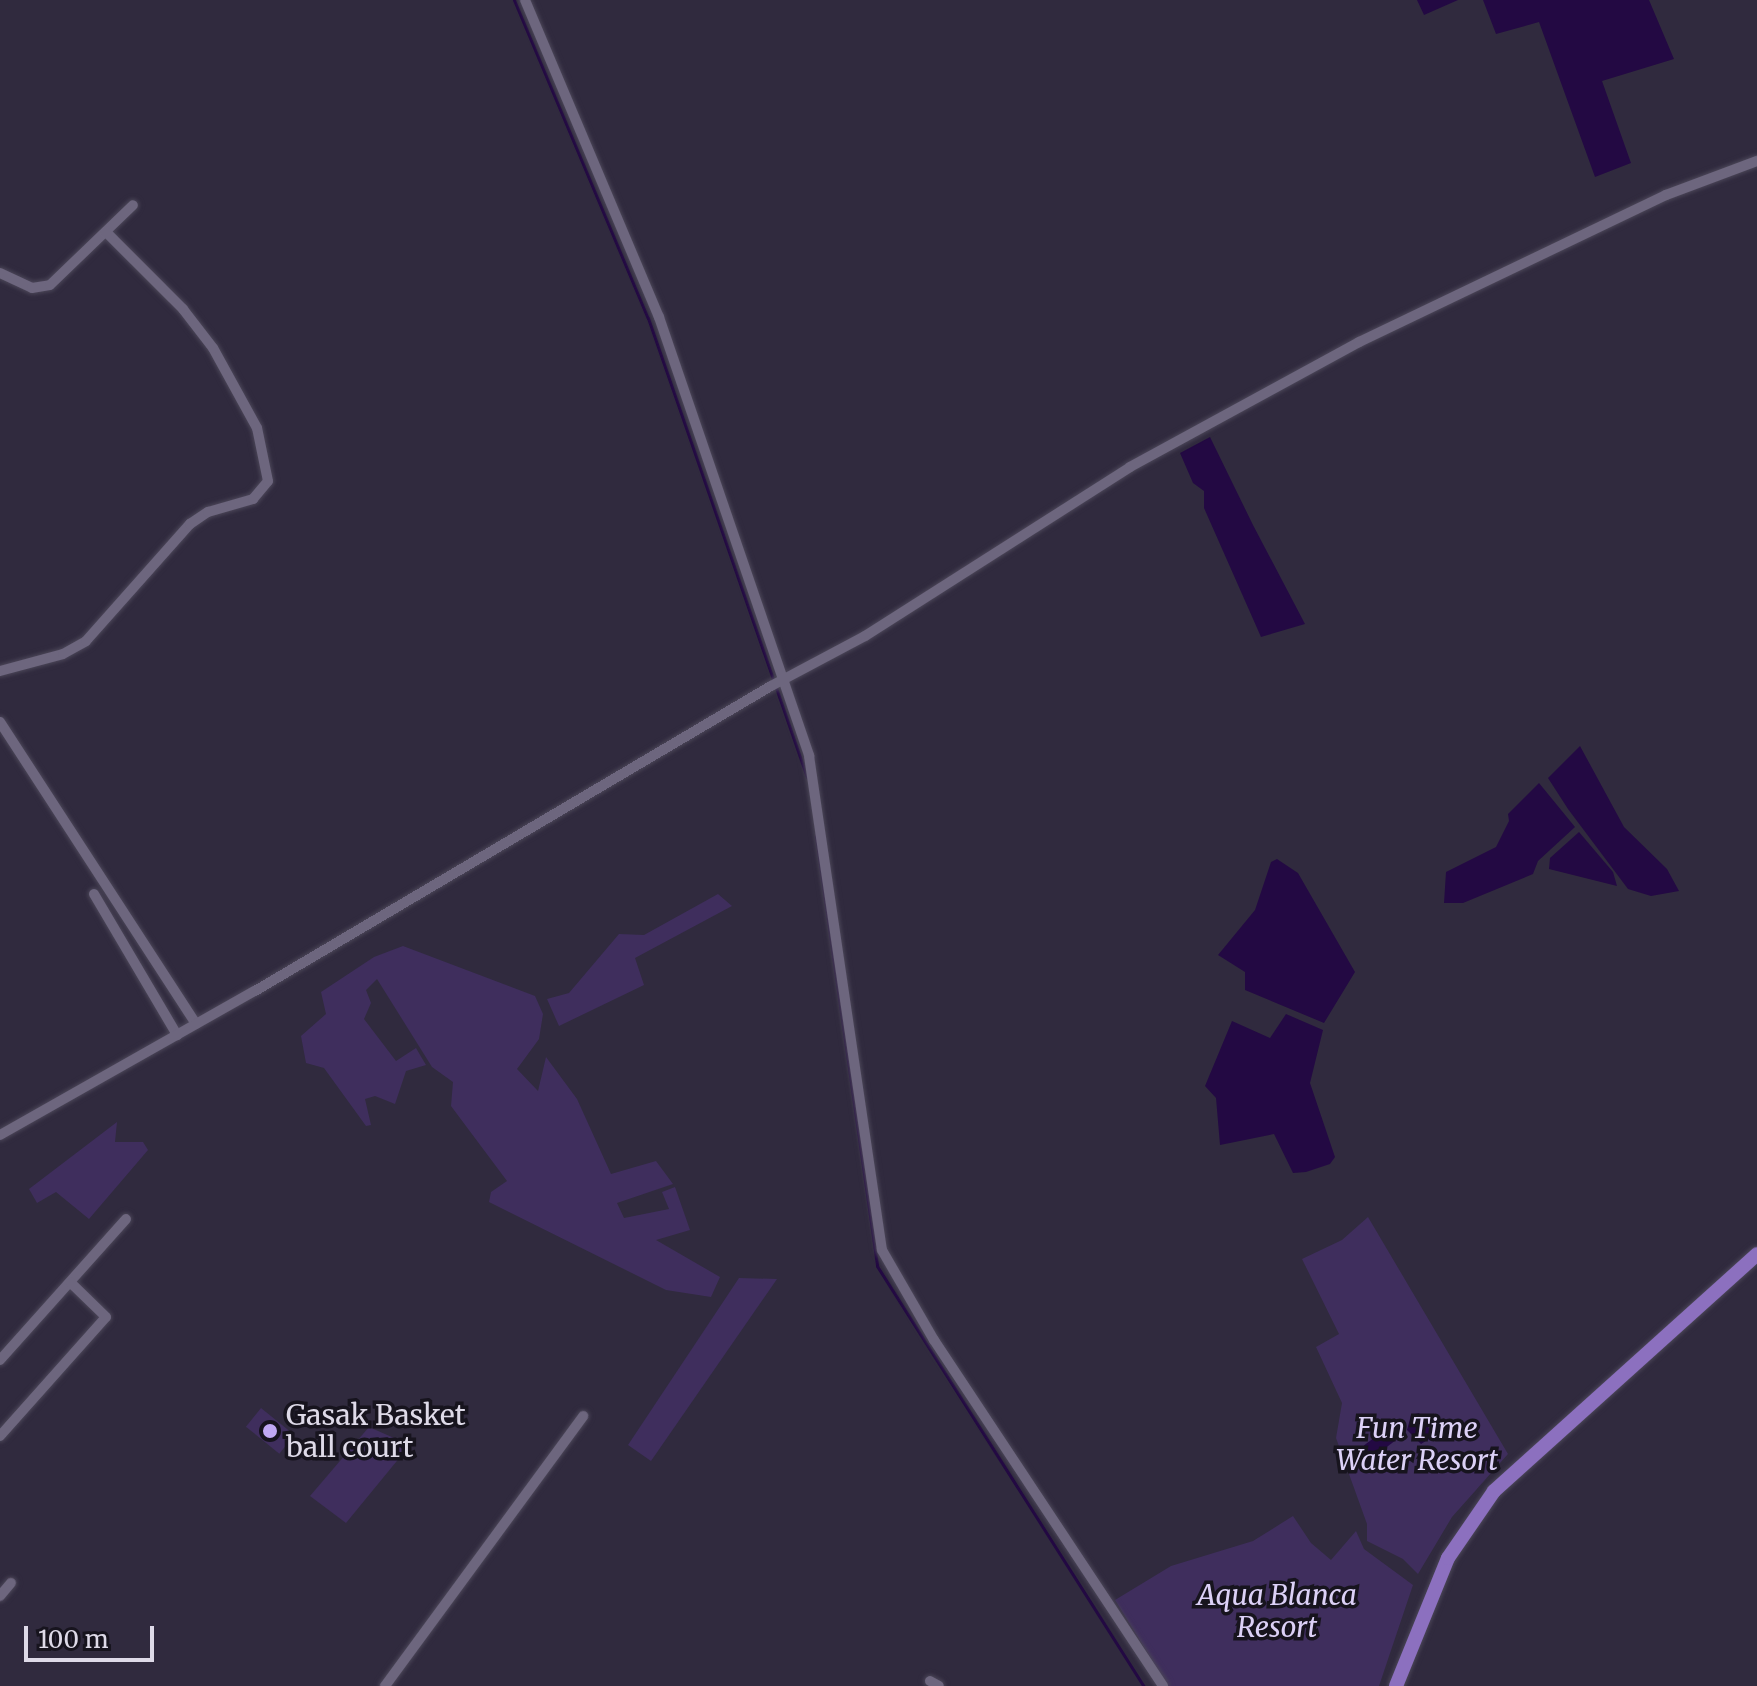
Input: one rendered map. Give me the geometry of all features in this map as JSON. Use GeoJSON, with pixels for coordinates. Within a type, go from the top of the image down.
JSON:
{"type":"FeatureCollection","features":[{"type":"Feature","properties":{"kind":"main road"},"geometry":{"type":"LineString","coordinates":[[1396,1686],[1443,1568],[1494,1491],[1754,1263]]}},
{"type":"Feature","properties":{"kind":"street"},"geometry":{"type":"LineString","coordinates":[[525,0],[659,317],[777,682],[814,779],[882,1250],[934,1340],[1163,1686]]}},
{"type":"Feature","properties":{"kind":"street"},"geometry":{"type":"LineString","coordinates":[[0,1135],[196,1024],[777,682],[948,586],[1130,467],[1359,342],[1656,199],[1757,161]]}},
{"type":"Feature","properties":{"kind":"street"},"geometry":{"type":"LineString","coordinates":[[0,273],[41,289],[133,205]]}},
{"type":"Feature","properties":{"kind":"street"},"geometry":{"type":"LineString","coordinates":[[0,671],[63,654],[86,641],[190,524],[253,499],[268,481],[257,428],[213,348],[183,309],[106,232]]}},
{"type":"Feature","properties":{"kind":"street"},"geometry":{"type":"LineString","coordinates":[[0,722],[196,1024]]}},
{"type":"Feature","properties":{"kind":"street"},"geometry":{"type":"LineString","coordinates":[[94,894],[177,1035]]}},
{"type":"Feature","properties":{"kind":"street"},"geometry":{"type":"LineString","coordinates":[[0,1360],[126,1219]]}},
{"type":"Feature","properties":{"kind":"street"},"geometry":{"type":"LineString","coordinates":[[0,1436],[106,1317],[71,1283]]}},
{"type":"Feature","properties":{"kind":"street"},"geometry":{"type":"LineString","coordinates":[[385,1686],[583,1416]]}},
{"type":"Feature","properties":{"kind":"street"},"geometry":{"type":"LineString","coordinates":[[0,1596],[11,1583]]}},
{"type":"Feature","properties":{"kind":"green space"},"geometry":{"type":"Polygon","coordinates":[[[718,894],[732,906],[635,958],[644,985],[559,1026],[547,999],[569,993],[619,934],[644,935],[718,894]]]}},
{"type":"Feature","properties":{"kind":"green space"},"geometry":{"type":"Polygon","coordinates":[[[403,946],[535,996],[543,1014],[539,1039],[517,1069],[538,1091],[546,1057],[577,1099],[611,1174],[656,1161],[673,1184],[617,1203],[624,1218],[669,1209],[662,1192],[675,1187],[690,1230],[656,1240],[720,1277],[711,1297],[666,1290],[489,1202],[491,1192],[507,1181],[451,1106],[453,1082],[432,1067],[377,979],[366,990],[371,1003],[364,1019],[396,1061],[416,1048],[426,1065],[406,1071],[395,1104],[375,1096],[365,1099],[371,1125],[366,1126],[324,1068],[306,1063],[301,1036],[326,1014],[321,992],[374,957],[403,946]]]}},
{"type":"Feature","properties":{"kind":"green space"},"geometry":{"type":"Polygon","coordinates":[[[117,1122],[115,1142],[143,1142],[148,1150],[89,1219],[56,1192],[37,1203],[29,1189],[117,1122]]]}},
{"type":"Feature","properties":{"kind":"green space","name":"Fun Time Water Resort"},"geometry":{"type":"Polygon","coordinates":[[[1368,1217],[1508,1454],[1452,1517],[1418,1574],[1403,1559],[1367,1541],[1367,1524],[1336,1438],[1342,1403],[1316,1347],[1339,1334],[1302,1259],[1342,1240],[1368,1217]]]}},
{"type":"Feature","properties":{"kind":"green space"},"geometry":{"type":"Polygon","coordinates":[[[739,1278],[777,1279],[651,1461],[628,1445],[739,1278]]]}},
{"type":"Feature","properties":{"kind":"green space","name":"Gasak Basket ball court"},"geometry":{"type":"Polygon","coordinates":[[[261,1408],[294,1435],[279,1454],[246,1427],[261,1408]]]}},
{"type":"Feature","properties":{"kind":"green space"},"geometry":{"type":"Polygon","coordinates":[[[369,1427],[410,1445],[346,1523],[310,1496],[369,1427]]]}},
{"type":"Feature","properties":{"kind":"green space","name":"Aqua Blanca Resort"},"geometry":{"type":"Polygon","coordinates":[[[1293,1516],[1311,1543],[1331,1560],[1356,1531],[1364,1549],[1413,1585],[1379,1686],[1168,1686],[1115,1600],[1171,1566],[1253,1541],[1293,1516]]]}},
{"type":"Feature","properties":{"kind":"shaded area"},"geometry":{"type":"Polygon","coordinates":[[[1417,0],[1458,0],[1424,15],[1417,0]]]}},
{"type":"Feature","properties":{"kind":"shaded area"},"geometry":{"type":"Polygon","coordinates":[[[1483,0],[1649,0],[1674,59],[1602,81],[1631,163],[1595,177],[1539,22],[1496,34],[1483,0]]]}},
{"type":"Feature","properties":{"kind":"shaded area"},"geometry":{"type":"Polygon","coordinates":[[[1210,437],[1305,624],[1261,637],[1204,508],[1204,491],[1193,483],[1180,453],[1210,437]]]}},
{"type":"Feature","properties":{"kind":"shaded area"},"geometry":{"type":"Polygon","coordinates":[[[1580,746],[1624,827],[1667,869],[1679,891],[1651,896],[1628,889],[1568,809],[1548,778],[1580,746]]]}},
{"type":"Feature","properties":{"kind":"shaded area"},"geometry":{"type":"Polygon","coordinates":[[[1539,783],[1575,827],[1538,861],[1533,874],[1463,903],[1444,903],[1446,872],[1496,847],[1509,821],[1508,814],[1539,783]]]}},
{"type":"Feature","properties":{"kind":"shaded area"},"geometry":{"type":"Polygon","coordinates":[[[1579,832],[1613,872],[1617,886],[1549,869],[1550,858],[1579,832]]]}},
{"type":"Feature","properties":{"kind":"shaded area"},"geometry":{"type":"Polygon","coordinates":[[[1277,859],[1298,873],[1355,972],[1324,1023],[1245,990],[1245,972],[1218,955],[1255,910],[1271,862],[1277,859]]]}},
{"type":"Feature","properties":{"kind":"shaded area"},"geometry":{"type":"Polygon","coordinates":[[[1286,1014],[1323,1030],[1310,1083],[1335,1157],[1330,1164],[1306,1172],[1293,1173],[1274,1134],[1220,1145],[1216,1098],[1205,1086],[1232,1021],[1270,1038],[1286,1014]]]}},
{"type":"Feature","properties":{"kind":"shaded area"},"geometry":{"type":"Polygon","coordinates":[[[1419,1413],[1434,1436],[1421,1444],[1407,1430],[1411,1415],[1419,1413]]]}},
{"type":"Feature","properties":{"kind":"shaded area"},"geometry":{"type":"Polygon","coordinates":[[[1387,1428],[1396,1440],[1373,1457],[1364,1445],[1387,1428]]]}},
{"type":"Feature","properties":{"kind":"shaded area"},"geometry":{"type":"Polygon","coordinates":[[[1358,1448],[1367,1457],[1358,1466],[1349,1457],[1358,1448]]]}},
{"type":"Feature","properties":{"kind":"waterway"},"geometry":{"type":"LineString","coordinates":[[514,0],[648,318],[807,777]]}},
{"type":"Feature","properties":{"kind":"waterway"},"geometry":{"type":"LineString","coordinates":[[816,836],[877,1266],[1144,1686]]}},
{"type":"Feature","properties":{"kind":"place","name":"Gasak Basket ball court"},"geometry":{"type":"Point","coordinates":[270,1431]}}]}
